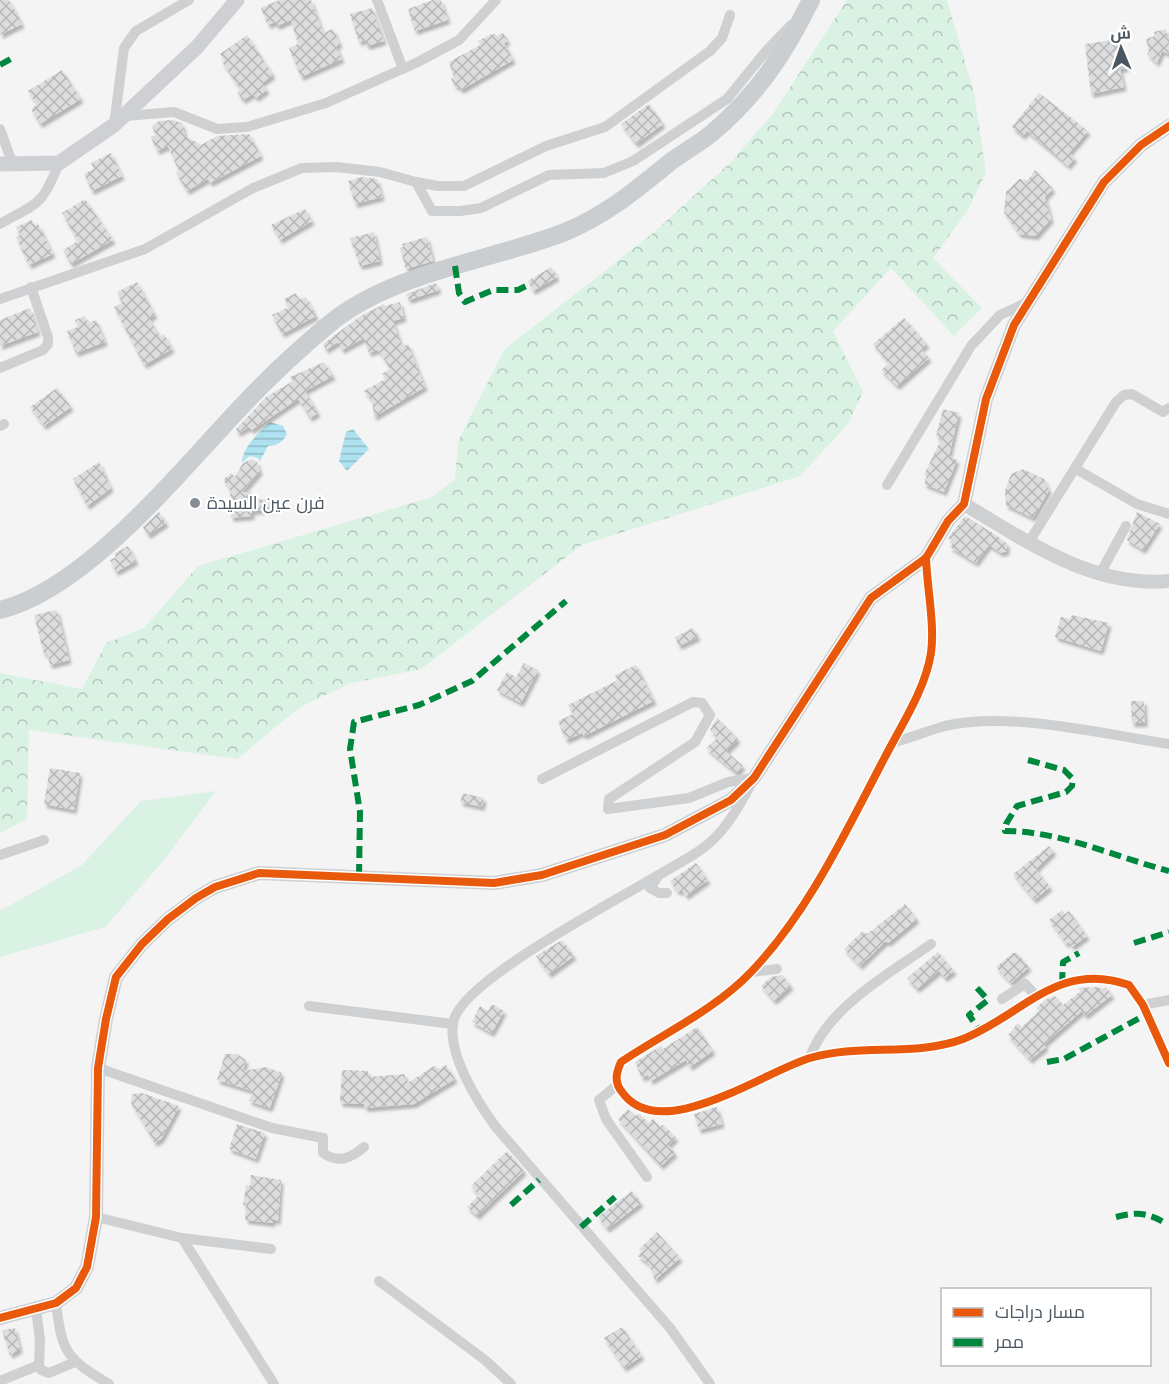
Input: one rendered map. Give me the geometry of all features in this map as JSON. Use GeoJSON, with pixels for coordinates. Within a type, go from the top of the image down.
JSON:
{"type":"FeatureCollection","features":[{"type":"Feature","properties":{"kind":"main road"},"geometry":{"type":"LineString","coordinates":[[6,163],[59,163],[120,121],[197,47],[237,0]]}},
{"type":"Feature","properties":{"kind":"main road"},"geometry":{"type":"LineString","coordinates":[[0,610],[51,589],[126,529],[286,362],[339,316],[368,299],[437,272],[565,232],[598,216],[630,195],[740,108],[781,58],[808,5]]}},
{"type":"Feature","properties":{"kind":"street"},"geometry":{"type":"LineString","coordinates":[[189,0],[136,31],[124,48],[120,121],[174,111],[217,129],[247,127],[326,103],[403,69],[459,40],[496,0]]}},
{"type":"Feature","properties":{"kind":"street"},"geometry":{"type":"LineString","coordinates":[[377,0],[403,69]]}},
{"type":"Feature","properties":{"kind":"street"},"geometry":{"type":"LineString","coordinates":[[416,182],[432,211],[460,212],[481,208],[549,176],[604,173],[633,161],[727,99],[808,5]]}},
{"type":"Feature","properties":{"kind":"street"},"geometry":{"type":"LineString","coordinates":[[0,298],[145,249],[253,188],[302,168],[336,167],[380,172],[438,186],[464,186],[546,146],[605,127],[710,51],[722,38],[730,15]]}},
{"type":"Feature","properties":{"kind":"street"},"geometry":{"type":"LineString","coordinates":[[710,1384],[670,1328],[495,1126],[473,1095],[456,1048],[453,1023],[457,1009],[470,995],[501,972],[581,918],[700,850],[737,811],[754,778],[871,598],[926,558],[948,521],[964,504],[986,399],[1014,325],[1104,182],[1141,145],[1169,126]]}},
{"type":"Feature","properties":{"kind":"street"},"geometry":{"type":"LineString","coordinates":[[0,129],[6,163]]}},
{"type":"Feature","properties":{"kind":"street"},"geometry":{"type":"LineString","coordinates":[[0,224],[41,201],[47,193],[59,163]]}},
{"type":"Feature","properties":{"kind":"street"},"geometry":{"type":"LineString","coordinates":[[0,368],[43,350],[48,344],[32,287]]}},
{"type":"Feature","properties":{"kind":"street"},"geometry":{"type":"LineString","coordinates":[[887,485],[971,346],[1000,315],[1026,303]]}},
{"type":"Feature","properties":{"kind":"street"},"geometry":{"type":"LineString","coordinates":[[1029,542],[1116,402],[1124,395],[1132,394],[1167,412]]}},
{"type":"Feature","properties":{"kind":"street"},"geometry":{"type":"LineString","coordinates":[[1076,468],[1137,504],[1169,514]]}},
{"type":"Feature","properties":{"kind":"street"},"geometry":{"type":"LineString","coordinates":[[964,504],[1057,559],[1101,573],[1136,580],[1169,581]]}},
{"type":"Feature","properties":{"kind":"street"},"geometry":{"type":"LineString","coordinates":[[1101,573],[1126,526]]}},
{"type":"Feature","properties":{"kind":"street"},"geometry":{"type":"LineString","coordinates":[[926,558],[931,651],[928,668],[913,705],[825,869],[802,906],[751,972],[717,1001],[621,1062],[617,1072],[617,1085],[632,1102],[660,1110],[678,1110],[708,1103],[810,1058],[842,1052],[922,1047],[961,1040],[980,1031],[1046,990],[1079,979],[1105,978],[1129,985],[1143,1005],[1169,1063]]}},
{"type":"Feature","properties":{"kind":"street"},"geometry":{"type":"LineString","coordinates":[[542,779],[693,702],[702,703],[710,715],[695,742],[609,799],[608,809],[689,798],[728,782],[754,778]]}},
{"type":"Feature","properties":{"kind":"street"},"geometry":{"type":"LineString","coordinates":[[892,743],[946,726],[1002,722],[1035,724],[1169,744]]}},
{"type":"Feature","properties":{"kind":"street"},"geometry":{"type":"LineString","coordinates":[[0,1318],[56,1303],[76,1288],[87,1267],[96,1217],[98,1068],[106,1019],[116,977],[142,944],[168,919],[215,887],[259,873],[494,883],[542,875],[665,835],[731,800],[754,778]]}},
{"type":"Feature","properties":{"kind":"street"},"geometry":{"type":"LineString","coordinates":[[0,855],[44,840]]}},
{"type":"Feature","properties":{"kind":"street"},"geometry":{"type":"LineString","coordinates":[[661,873],[650,888],[659,893],[668,893]]}},
{"type":"Feature","properties":{"kind":"street"},"geometry":{"type":"LineString","coordinates":[[810,1058],[815,1043],[842,1011],[931,944]]}},
{"type":"Feature","properties":{"kind":"street"},"geometry":{"type":"LineString","coordinates":[[751,972],[777,969]]}},
{"type":"Feature","properties":{"kind":"street"},"geometry":{"type":"LineString","coordinates":[[1002,999],[1024,984],[1036,996]]}},
{"type":"Feature","properties":{"kind":"street"},"geometry":{"type":"LineString","coordinates":[[1143,1005],[1169,1000]]}},
{"type":"Feature","properties":{"kind":"street"},"geometry":{"type":"LineString","coordinates":[[309,1005],[453,1023]]}},
{"type":"Feature","properties":{"kind":"street"},"geometry":{"type":"LineString","coordinates":[[98,1068],[272,1128],[323,1138],[323,1153],[332,1159],[350,1159],[364,1148]]}},
{"type":"Feature","properties":{"kind":"street"},"geometry":{"type":"LineString","coordinates":[[617,1085],[598,1100],[606,1119],[647,1177]]}},
{"type":"Feature","properties":{"kind":"street"},"geometry":{"type":"LineString","coordinates":[[96,1217],[182,1238],[271,1249]]}},
{"type":"Feature","properties":{"kind":"street"},"geometry":{"type":"LineString","coordinates":[[182,1238],[274,1384]]}},
{"type":"Feature","properties":{"kind":"street"},"geometry":{"type":"LineString","coordinates":[[379,1281],[485,1360],[511,1384]]}},
{"type":"Feature","properties":{"kind":"street"},"geometry":{"type":"LineString","coordinates":[[56,1303],[60,1337],[70,1358],[109,1384]]}},
{"type":"Feature","properties":{"kind":"street"},"geometry":{"type":"LineString","coordinates":[[36,1309],[41,1370],[49,1373],[75,1362]]}},
{"type":"Feature","properties":{"kind":"street"},"geometry":{"type":"LineString","coordinates":[[0,1381],[39,1365]]}},
{"type":"Feature","properties":{"kind":"green space"},"geometry":{"type":"Polygon","coordinates":[[[847,0],[947,0],[974,93],[986,172],[968,210],[933,258],[982,308],[954,336],[891,268],[833,331],[863,392],[848,424],[800,476],[582,545],[421,669],[351,683],[300,707],[237,759],[29,730],[27,819],[0,833],[0,673],[82,689],[106,643],[144,628],[198,566],[432,497],[455,479],[458,441],[504,350],[653,233],[730,163],[774,112],[847,0]]]}},
{"type":"Feature","properties":{"kind":"green space"},"geometry":{"type":"Polygon","coordinates":[[[216,791],[163,861],[105,927],[0,957],[0,911],[82,865],[141,801],[216,791]]]}},
{"type":"Feature","properties":{"kind":"water"},"geometry":{"type":"Polygon","coordinates":[[[270,422],[283,426],[287,434],[285,437],[279,443],[268,446],[260,461],[250,456],[242,462],[248,445],[270,422]]]}},
{"type":"Feature","properties":{"kind":"water"},"geometry":{"type":"Polygon","coordinates":[[[353,429],[369,449],[347,471],[339,461],[346,432],[353,429]]]}},
{"type":"Feature","properties":{"kind":"building"},"geometry":{"type":"Polygon","coordinates":[[[0,0],[9,0],[22,24],[0,35],[0,0]]]}},
{"type":"Feature","properties":{"kind":"building"},"geometry":{"type":"Polygon","coordinates":[[[279,0],[311,0],[323,33],[333,29],[340,44],[336,46],[342,59],[301,77],[289,48],[298,44],[291,20],[277,26],[275,22],[268,25],[261,8],[279,0]]]}},
{"type":"Feature","properties":{"kind":"building"},"geometry":{"type":"Polygon","coordinates":[[[433,0],[441,0],[448,20],[415,31],[408,9],[433,0]]]}},
{"type":"Feature","properties":{"kind":"building"},"geometry":{"type":"Polygon","coordinates":[[[372,8],[384,41],[367,46],[365,40],[359,42],[350,14],[372,8]]]}},
{"type":"Feature","properties":{"kind":"building"},"geometry":{"type":"Polygon","coordinates":[[[1166,29],[1166,37],[1169,36],[1169,54],[1162,51],[1157,63],[1147,54],[1149,51],[1146,39],[1155,36],[1154,32],[1166,29]]]}},
{"type":"Feature","properties":{"kind":"building"},"geometry":{"type":"Polygon","coordinates":[[[503,33],[508,41],[504,43],[513,60],[461,90],[458,86],[456,87],[451,79],[454,77],[449,62],[480,45],[478,41],[490,35],[497,36],[503,33]]]}},
{"type":"Feature","properties":{"kind":"building"},"geometry":{"type":"Polygon","coordinates":[[[247,35],[273,75],[262,83],[267,90],[256,98],[253,94],[243,100],[237,92],[241,90],[222,62],[225,61],[220,54],[247,35]]]}},
{"type":"Feature","properties":{"kind":"building"},"geometry":{"type":"Polygon","coordinates":[[[1119,39],[1126,68],[1120,69],[1124,87],[1091,94],[1085,44],[1119,39]]]}},
{"type":"Feature","properties":{"kind":"building"},"geometry":{"type":"Polygon","coordinates":[[[62,70],[81,99],[40,124],[31,109],[37,105],[28,91],[62,70]]]}},
{"type":"Feature","properties":{"kind":"building"},"geometry":{"type":"Polygon","coordinates":[[[1039,93],[1088,131],[1069,153],[1075,158],[1068,166],[1027,131],[1023,136],[1012,127],[1039,93]]]}},
{"type":"Feature","properties":{"kind":"building"},"geometry":{"type":"Polygon","coordinates":[[[649,104],[663,124],[636,144],[621,124],[649,104]]]}},
{"type":"Feature","properties":{"kind":"building"},"geometry":{"type":"Polygon","coordinates":[[[173,120],[182,123],[185,136],[201,145],[217,136],[249,134],[261,156],[210,183],[208,179],[187,191],[176,173],[179,171],[168,146],[157,151],[151,137],[156,135],[152,126],[159,121],[173,120]]]}},
{"type":"Feature","properties":{"kind":"building"},"geometry":{"type":"Polygon","coordinates":[[[111,153],[122,176],[92,191],[84,174],[94,169],[91,163],[111,153]]]}},
{"type":"Feature","properties":{"kind":"building"},"geometry":{"type":"Polygon","coordinates":[[[1035,170],[1053,189],[1045,197],[1051,219],[1036,236],[1019,234],[1004,212],[1006,192],[1019,179],[1028,180],[1035,170]]]}},
{"type":"Feature","properties":{"kind":"building"},"geometry":{"type":"Polygon","coordinates":[[[361,177],[377,179],[382,197],[355,204],[348,181],[361,177]]]}},
{"type":"Feature","properties":{"kind":"building"},"geometry":{"type":"Polygon","coordinates":[[[85,199],[113,240],[71,264],[63,250],[78,241],[62,213],[85,199]]]}},
{"type":"Feature","properties":{"kind":"building"},"geometry":{"type":"Polygon","coordinates":[[[305,209],[312,221],[280,240],[271,225],[305,209]]]}},
{"type":"Feature","properties":{"kind":"building"},"geometry":{"type":"Polygon","coordinates":[[[32,220],[35,226],[38,224],[53,254],[29,265],[16,237],[20,235],[16,227],[32,220]]]}},
{"type":"Feature","properties":{"kind":"building"},"geometry":{"type":"Polygon","coordinates":[[[374,232],[380,261],[360,266],[350,238],[374,232]]]}},
{"type":"Feature","properties":{"kind":"building"},"geometry":{"type":"Polygon","coordinates":[[[427,237],[433,261],[406,269],[400,248],[403,247],[402,244],[427,237]]]}},
{"type":"Feature","properties":{"kind":"building"},"geometry":{"type":"Polygon","coordinates":[[[551,267],[557,277],[533,291],[528,281],[551,267]]]}},
{"type":"Feature","properties":{"kind":"building"},"geometry":{"type":"Polygon","coordinates":[[[137,282],[155,315],[149,318],[160,337],[164,334],[172,349],[144,365],[114,307],[122,303],[117,292],[137,282]]]}},
{"type":"Feature","properties":{"kind":"building"},"geometry":{"type":"Polygon","coordinates":[[[436,283],[439,290],[409,300],[406,294],[436,283]]]}},
{"type":"Feature","properties":{"kind":"building"},"geometry":{"type":"Polygon","coordinates":[[[296,293],[299,300],[306,297],[316,316],[282,334],[272,315],[289,307],[284,299],[296,293]]]}},
{"type":"Feature","properties":{"kind":"building"},"geometry":{"type":"Polygon","coordinates":[[[400,302],[404,318],[393,321],[402,347],[408,344],[425,387],[374,417],[372,400],[364,391],[385,379],[382,374],[390,369],[380,352],[377,350],[369,353],[364,338],[342,350],[338,342],[326,350],[323,344],[359,317],[384,304],[385,306],[400,302]]]}},
{"type":"Feature","properties":{"kind":"building"},"geometry":{"type":"Polygon","coordinates":[[[30,308],[38,332],[0,346],[0,320],[30,308]]]}},
{"type":"Feature","properties":{"kind":"building"},"geometry":{"type":"Polygon","coordinates":[[[85,316],[88,323],[96,320],[105,342],[76,353],[67,331],[78,327],[75,320],[85,316]]]}},
{"type":"Feature","properties":{"kind":"building"},"geometry":{"type":"Polygon","coordinates":[[[904,318],[927,344],[921,349],[929,358],[897,386],[881,370],[889,363],[873,344],[904,318]]]}},
{"type":"Feature","properties":{"kind":"building"},"geometry":{"type":"Polygon","coordinates":[[[324,362],[333,376],[305,391],[318,413],[310,418],[298,399],[252,430],[249,427],[238,433],[236,429],[266,397],[293,381],[290,377],[324,362]]]}},
{"type":"Feature","properties":{"kind":"building"},"geometry":{"type":"Polygon","coordinates":[[[57,388],[71,407],[44,426],[30,407],[57,388]]]}},
{"type":"Feature","properties":{"kind":"building"},"geometry":{"type":"Polygon","coordinates":[[[943,409],[959,413],[949,456],[957,460],[944,492],[924,484],[927,476],[924,475],[942,437],[936,436],[943,409]]]}},
{"type":"Feature","properties":{"kind":"building"},"geometry":{"type":"Polygon","coordinates":[[[252,459],[257,462],[260,471],[242,492],[251,492],[245,506],[252,500],[270,499],[271,509],[252,511],[252,516],[231,518],[230,489],[223,480],[231,473],[235,477],[243,463],[252,459]]]}},
{"type":"Feature","properties":{"kind":"building"},"geometry":{"type":"Polygon","coordinates":[[[99,462],[111,488],[87,506],[73,479],[99,462]]]}},
{"type":"Feature","properties":{"kind":"building"},"geometry":{"type":"Polygon","coordinates":[[[1023,469],[1044,479],[1049,490],[1033,518],[1006,505],[1005,491],[1011,474],[1023,469]]]}},
{"type":"Feature","properties":{"kind":"building"},"geometry":{"type":"Polygon","coordinates":[[[159,512],[166,523],[148,535],[143,527],[159,512]]]}},
{"type":"Feature","properties":{"kind":"building"},"geometry":{"type":"Polygon","coordinates":[[[1137,512],[1160,524],[1143,550],[1127,540],[1137,512]]]}},
{"type":"Feature","properties":{"kind":"building"},"geometry":{"type":"Polygon","coordinates":[[[965,516],[1007,544],[1007,551],[1001,553],[989,545],[976,563],[950,547],[954,542],[948,538],[965,516]]]}},
{"type":"Feature","properties":{"kind":"building"},"geometry":{"type":"Polygon","coordinates":[[[128,546],[136,561],[116,572],[110,560],[116,557],[114,554],[128,546]]]}},
{"type":"Feature","properties":{"kind":"building"},"geometry":{"type":"Polygon","coordinates":[[[57,610],[69,660],[50,665],[47,653],[44,654],[34,615],[57,610]]]}},
{"type":"Feature","properties":{"kind":"building"},"geometry":{"type":"Polygon","coordinates":[[[1072,615],[1109,623],[1101,651],[1055,637],[1061,617],[1070,619],[1072,615]]]}},
{"type":"Feature","properties":{"kind":"building"},"geometry":{"type":"Polygon","coordinates":[[[693,628],[698,637],[679,646],[675,637],[693,628]]]}},
{"type":"Feature","properties":{"kind":"building"},"geometry":{"type":"Polygon","coordinates":[[[524,663],[538,670],[521,703],[497,690],[507,672],[516,677],[524,663]]]}},
{"type":"Feature","properties":{"kind":"building"},"geometry":{"type":"Polygon","coordinates":[[[636,665],[654,701],[584,736],[582,733],[566,740],[558,721],[573,714],[568,705],[618,680],[615,675],[636,665]]]}},
{"type":"Feature","properties":{"kind":"building"},"geometry":{"type":"Polygon","coordinates":[[[1131,701],[1144,701],[1145,723],[1132,723],[1131,701]]]}},
{"type":"Feature","properties":{"kind":"building"},"geometry":{"type":"Polygon","coordinates":[[[717,718],[738,739],[726,751],[743,766],[736,773],[706,748],[718,737],[710,730],[717,718]]]}},
{"type":"Feature","properties":{"kind":"building"},"geometry":{"type":"Polygon","coordinates":[[[50,768],[80,773],[74,810],[44,804],[50,768]]]}},
{"type":"Feature","properties":{"kind":"building"},"geometry":{"type":"Polygon","coordinates":[[[463,793],[484,798],[482,807],[460,802],[463,793]]]}},
{"type":"Feature","properties":{"kind":"building"},"geometry":{"type":"Polygon","coordinates":[[[1049,846],[1054,851],[1036,869],[1050,887],[1034,900],[1013,874],[1049,846]]]}},
{"type":"Feature","properties":{"kind":"building"},"geometry":{"type":"Polygon","coordinates":[[[696,863],[708,880],[686,896],[682,890],[678,892],[670,881],[696,863]]]}},
{"type":"Feature","properties":{"kind":"building"},"geometry":{"type":"Polygon","coordinates":[[[905,904],[917,919],[888,943],[886,941],[860,966],[844,949],[863,931],[866,934],[871,931],[905,904]]]}},
{"type":"Feature","properties":{"kind":"building"},"geometry":{"type":"Polygon","coordinates":[[[1062,910],[1065,914],[1069,911],[1087,936],[1072,947],[1069,942],[1066,944],[1049,920],[1062,910]]]}},
{"type":"Feature","properties":{"kind":"building"},"geometry":{"type":"Polygon","coordinates":[[[562,940],[574,956],[549,974],[536,956],[562,940]]]}},
{"type":"Feature","properties":{"kind":"building"},"geometry":{"type":"Polygon","coordinates":[[[938,952],[954,971],[945,978],[939,971],[917,989],[907,978],[938,952]]]}},
{"type":"Feature","properties":{"kind":"building"},"geometry":{"type":"Polygon","coordinates":[[[1013,953],[1017,953],[1029,967],[1011,983],[996,967],[1013,953]]]}},
{"type":"Feature","properties":{"kind":"building"},"geometry":{"type":"Polygon","coordinates":[[[782,975],[791,986],[774,1001],[761,986],[771,977],[782,975]]]}},
{"type":"Feature","properties":{"kind":"building"},"geometry":{"type":"Polygon","coordinates":[[[1099,987],[1101,989],[1106,987],[1112,995],[1085,1016],[1082,1011],[1044,1044],[1046,1047],[1030,1060],[1008,1035],[1018,1023],[1022,1027],[1039,1011],[1036,1008],[1045,1000],[1055,996],[1063,1005],[1081,991],[1078,988],[1099,987]]]}},
{"type":"Feature","properties":{"kind":"building"},"geometry":{"type":"Polygon","coordinates":[[[492,1004],[504,1011],[492,1033],[472,1022],[480,1006],[488,1011],[492,1004]]]}},
{"type":"Feature","properties":{"kind":"building"},"geometry":{"type":"Polygon","coordinates":[[[697,1027],[713,1051],[690,1067],[686,1060],[651,1081],[648,1075],[642,1078],[635,1062],[661,1046],[663,1049],[697,1027]]]}},
{"type":"Feature","properties":{"kind":"building"},"geometry":{"type":"Polygon","coordinates":[[[225,1054],[237,1054],[246,1060],[243,1071],[266,1067],[282,1073],[270,1108],[249,1101],[253,1091],[217,1080],[225,1054]]]}},
{"type":"Feature","properties":{"kind":"building"},"geometry":{"type":"Polygon","coordinates":[[[446,1065],[455,1079],[414,1104],[365,1108],[364,1104],[340,1103],[342,1070],[368,1071],[368,1077],[405,1074],[406,1084],[434,1066],[440,1069],[446,1065]]]}},
{"type":"Feature","properties":{"kind":"building"},"geometry":{"type":"Polygon","coordinates":[[[142,1093],[179,1106],[162,1138],[155,1143],[131,1103],[132,1094],[142,1093]]]}},
{"type":"Feature","properties":{"kind":"building"},"geometry":{"type":"Polygon","coordinates":[[[717,1107],[722,1124],[699,1130],[694,1114],[717,1107]]]}},
{"type":"Feature","properties":{"kind":"building"},"geometry":{"type":"Polygon","coordinates":[[[628,1109],[635,1116],[640,1114],[648,1123],[653,1119],[660,1127],[663,1125],[676,1138],[668,1145],[675,1153],[661,1166],[618,1119],[628,1109]]]}},
{"type":"Feature","properties":{"kind":"building"},"geometry":{"type":"Polygon","coordinates":[[[237,1124],[265,1133],[256,1159],[229,1149],[237,1124]]]}},
{"type":"Feature","properties":{"kind":"building"},"geometry":{"type":"Polygon","coordinates":[[[507,1151],[524,1171],[477,1216],[467,1207],[479,1195],[471,1186],[507,1151]]]}},
{"type":"Feature","properties":{"kind":"building"},"geometry":{"type":"Polygon","coordinates":[[[251,1175],[281,1180],[278,1221],[273,1219],[273,1223],[246,1220],[246,1205],[243,1205],[246,1185],[250,1186],[251,1175]]]}},
{"type":"Feature","properties":{"kind":"building"},"geometry":{"type":"Polygon","coordinates":[[[632,1191],[641,1203],[607,1229],[598,1217],[632,1191]]]}},
{"type":"Feature","properties":{"kind":"building"},"geometry":{"type":"Polygon","coordinates":[[[657,1232],[680,1258],[655,1280],[649,1264],[638,1256],[642,1252],[639,1249],[657,1232]]]}},
{"type":"Feature","properties":{"kind":"building"},"geometry":{"type":"Polygon","coordinates":[[[622,1327],[642,1356],[624,1368],[604,1338],[622,1327]]]}},
{"type":"Feature","properties":{"kind":"building"},"geometry":{"type":"Polygon","coordinates":[[[15,1328],[20,1349],[10,1355],[2,1330],[15,1328]]]}},
{"type":"Feature","properties":{"kind":"marked path"},"geometry":{"type":"LineString","coordinates":[[0,65],[14,57]]}},
{"type":"Feature","properties":{"kind":"marked path"},"geometry":{"type":"LineString","coordinates":[[455,266],[459,293],[465,302],[493,290],[518,290],[526,286]]}},
{"type":"Feature","properties":{"kind":"marked path"},"geometry":{"type":"LineString","coordinates":[[359,876],[360,812],[350,749],[354,722],[419,705],[472,681],[566,601]]}},
{"type":"Feature","properties":{"kind":"marked path"},"geometry":{"type":"LineString","coordinates":[[1028,760],[1064,770],[1073,779],[1072,786],[1066,792],[1017,806],[1006,824],[1005,831],[1047,835],[1169,871]]}},
{"type":"Feature","properties":{"kind":"marked path"},"geometry":{"type":"LineString","coordinates":[[1134,943],[1169,932]]}},
{"type":"Feature","properties":{"kind":"marked path"},"geometry":{"type":"LineString","coordinates":[[1062,984],[1063,962],[1079,953]]}},
{"type":"Feature","properties":{"kind":"marked path"},"geometry":{"type":"LineString","coordinates":[[977,988],[988,1000],[969,1015],[980,1031]]}},
{"type":"Feature","properties":{"kind":"marked path"},"geometry":{"type":"LineString","coordinates":[[1047,1062],[1064,1059],[1147,1014]]}},
{"type":"Feature","properties":{"kind":"marked path"},"geometry":{"type":"LineString","coordinates":[[511,1205],[539,1180]]}},
{"type":"Feature","properties":{"kind":"marked path"},"geometry":{"type":"LineString","coordinates":[[581,1227],[615,1197]]}},
{"type":"Feature","properties":{"kind":"marked path"},"geometry":{"type":"LineString","coordinates":[[1116,1217],[1141,1214],[1165,1223]]}},
{"type":"Feature","properties":{"kind":"cycle path"},"geometry":{"type":"LineString","coordinates":[[0,1318],[56,1303],[76,1288],[87,1267],[96,1217],[98,1068],[106,1019],[116,977],[142,944],[168,919],[196,898],[215,887],[259,873],[494,883],[542,875],[665,835],[731,800],[754,778],[871,598],[926,558],[948,521],[964,504],[986,399],[1014,325],[1104,182],[1141,145],[1169,126]]}},
{"type":"Feature","properties":{"kind":"cycle path"},"geometry":{"type":"LineString","coordinates":[[926,558],[932,642],[924,680],[826,869],[772,948],[737,986],[705,1010],[621,1062],[617,1077],[619,1088],[639,1107],[661,1111],[686,1108],[741,1089],[810,1058],[848,1051],[926,1047],[963,1039],[1042,994],[1061,985],[1082,980],[1104,979],[1129,985],[1143,1005],[1169,1063]]}},
{"type":"Feature","properties":{"kind":"place","name":"فرن عين السيدة"},"geometry":{"type":"Point","coordinates":[195,503]}}]}
